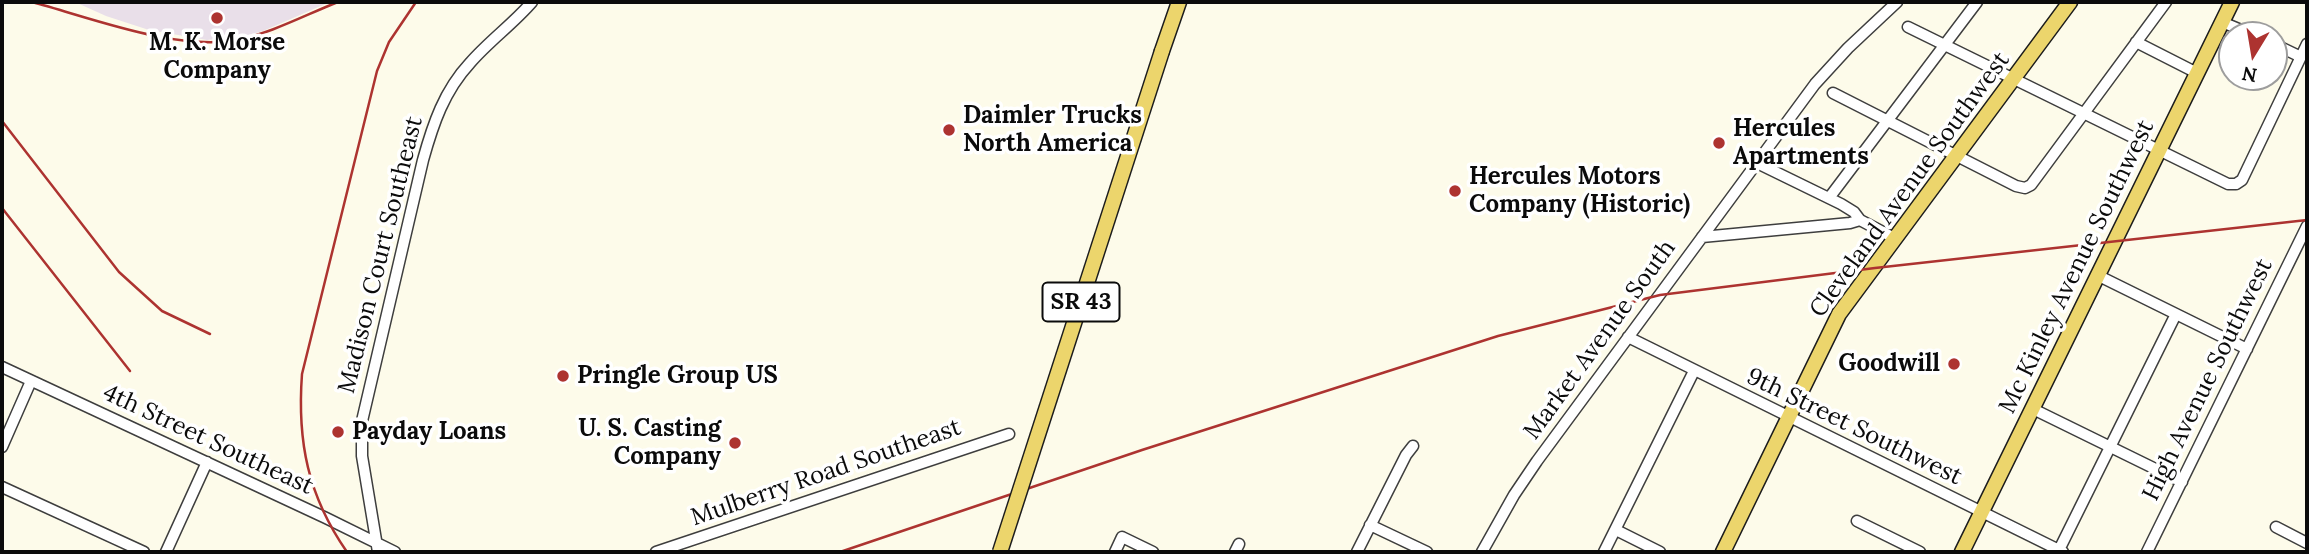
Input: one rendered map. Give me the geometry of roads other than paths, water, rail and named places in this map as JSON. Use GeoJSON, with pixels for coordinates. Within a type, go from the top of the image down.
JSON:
{"type":"FeatureCollection","features":[{"type":"Feature","properties":{"kind":"main road","name":"SR 43"},"geometry":{"type":"LineString","coordinates":[[1000,552],[1179,2]]}},
{"type":"Feature","properties":{"kind":"main road","name":"Mc Kinley Avenue Southwest"},"geometry":{"type":"LineString","coordinates":[[2222,21],[2232,2]]}},
{"type":"Feature","properties":{"kind":"main road","name":"Cleveland Avenue Southwest"},"geometry":{"type":"LineString","coordinates":[[1723,552],[1839,314],[2069,3]]}},
{"type":"Feature","properties":{"kind":"main road","name":"Mc Kinley Avenue Southwest"},"geometry":{"type":"LineString","coordinates":[[1962,552],[2218,30]]}},
{"type":"Feature","properties":{"kind":"street","name":"Madison Court Southeast"},"geometry":{"type":"LineString","coordinates":[[378,548],[362,456],[362,421],[428,140],[440,107],[462,72],[532,2]]}},
{"type":"Feature","properties":{"kind":"street","name":"Market Avenue South"},"geometry":{"type":"LineString","coordinates":[[1867,28],[1884,2]]}},
{"type":"Feature","properties":{"kind":"street","name":"Market Avenue South"},"geometry":{"type":"LineString","coordinates":[[1482,552],[1520,486],[1815,84],[1867,28],[1897,2]]}},
{"type":"Feature","properties":{"kind":"street"},"geometry":{"type":"LineString","coordinates":[[1829,198],[1977,2]]}},
{"type":"Feature","properties":{"kind":"street"},"geometry":{"type":"LineString","coordinates":[[1833,93],[2016,186],[2025,188],[2031,185],[2166,2]]}},
{"type":"Feature","properties":{"kind":"street"},"geometry":{"type":"LineString","coordinates":[[1908,27],[2228,184],[2236,184],[2242,180],[2307,44]]}},
{"type":"Feature","properties":{"kind":"street"},"geometry":{"type":"LineString","coordinates":[[2136,42],[2197,73]]}},
{"type":"Feature","properties":{"kind":"street"},"geometry":{"type":"LineString","coordinates":[[2288,51],[2301,57]]}},
{"type":"Feature","properties":{"kind":"street"},"geometry":{"type":"LineString","coordinates":[[1757,163],[1829,198],[1854,212],[1860,220],[1896,239]]}},
{"type":"Feature","properties":{"kind":"street"},"geometry":{"type":"LineString","coordinates":[[1702,237],[1778,232],[1860,220]]}},
{"type":"Feature","properties":{"kind":"street","name":"High Avenue Southwest"},"geometry":{"type":"LineString","coordinates":[[2147,552],[2307,226]]}},
{"type":"Feature","properties":{"kind":"street"},"geometry":{"type":"LineString","coordinates":[[2099,276],[2247,349]]}},
{"type":"Feature","properties":{"kind":"street"},"geometry":{"type":"LineString","coordinates":[[2060,552],[2176,314]]}},
{"type":"Feature","properties":{"kind":"street","name":"9th Street Southwest"},"geometry":{"type":"LineString","coordinates":[[1628,337],[2060,552]]}},
{"type":"Feature","properties":{"kind":"street","name":"4th Street Southeast"},"geometry":{"type":"LineString","coordinates":[[2,367],[206,462],[378,548],[395,552]]}},
{"type":"Feature","properties":{"kind":"street"},"geometry":{"type":"LineString","coordinates":[[1604,552],[1694,372]]}},
{"type":"Feature","properties":{"kind":"street"},"geometry":{"type":"LineString","coordinates":[[2,447],[31,381]]}},
{"type":"Feature","properties":{"kind":"street"},"geometry":{"type":"LineString","coordinates":[[2033,410],[2182,482]]}},
{"type":"Feature","properties":{"kind":"street","name":"Mulberry Road Southeast"},"geometry":{"type":"LineString","coordinates":[[656,552],[1009,434]]}},
{"type":"Feature","properties":{"kind":"street"},"geometry":{"type":"LineString","coordinates":[[1357,552],[1405,455],[1413,446]]}},
{"type":"Feature","properties":{"kind":"street"},"geometry":{"type":"LineString","coordinates":[[166,552],[206,462]]}},
{"type":"Feature","properties":{"kind":"street"},"geometry":{"type":"LineString","coordinates":[[2,487],[144,552]]}},
{"type":"Feature","properties":{"kind":"street"},"geometry":{"type":"LineString","coordinates":[[1857,521],[1920,552]]}},
{"type":"Feature","properties":{"kind":"street"},"geometry":{"type":"LineString","coordinates":[[1370,525],[1427,552]]}},
{"type":"Feature","properties":{"kind":"street"},"geometry":{"type":"LineString","coordinates":[[2276,527],[2307,543]]}},
{"type":"Feature","properties":{"kind":"street"},"geometry":{"type":"LineString","coordinates":[[1616,530],[1660,552]]}},
{"type":"Feature","properties":{"kind":"street"},"geometry":{"type":"LineString","coordinates":[[1115,552],[1122,537],[1153,552]]}},
{"type":"Feature","properties":{"kind":"railway"},"geometry":{"type":"LineString","coordinates":[[32,2],[161,37],[213,42],[237,40],[263,33],[338,2]]}},
{"type":"Feature","properties":{"kind":"railway"},"geometry":{"type":"LineString","coordinates":[[347,552],[323,510],[308,468],[301,423],[302,374],[377,71],[389,42],[416,2]]}},
{"type":"Feature","properties":{"kind":"railway"},"geometry":{"type":"LineString","coordinates":[[2,121],[119,272],[162,311],[210,334]]}},
{"type":"Feature","properties":{"kind":"railway"},"geometry":{"type":"LineString","coordinates":[[2,208],[130,371]]}},
{"type":"Feature","properties":{"kind":"railway"},"geometry":{"type":"LineString","coordinates":[[840,552],[1142,450],[1498,336],[1660,295],[2307,220]]}},
{"type":"Feature","properties":{"kind":"place","name":"M. K. Morse Company"},"geometry":{"type":"Point","coordinates":[217,18]}},
{"type":"Feature","properties":{"kind":"place","name":"Daimler Trucks North America"},"geometry":{"type":"Point","coordinates":[949,130]}},
{"type":"Feature","properties":{"kind":"place","name":"Hercules Apartments"},"geometry":{"type":"Point","coordinates":[1719,143]}},
{"type":"Feature","properties":{"kind":"place","name":"Hercules Motors Company (Historic)"},"geometry":{"type":"Point","coordinates":[1455,191]}},
{"type":"Feature","properties":{"kind":"place","name":"Goodwill"},"geometry":{"type":"Point","coordinates":[1954,364]}},
{"type":"Feature","properties":{"kind":"place","name":"Pringle Group US"},"geometry":{"type":"Point","coordinates":[563,376]}},
{"type":"Feature","properties":{"kind":"place","name":"Payday Loans"},"geometry":{"type":"Point","coordinates":[338,432]}},
{"type":"Feature","properties":{"kind":"place","name":"U. S. Casting Company"},"geometry":{"type":"Point","coordinates":[735,443]}}]}
